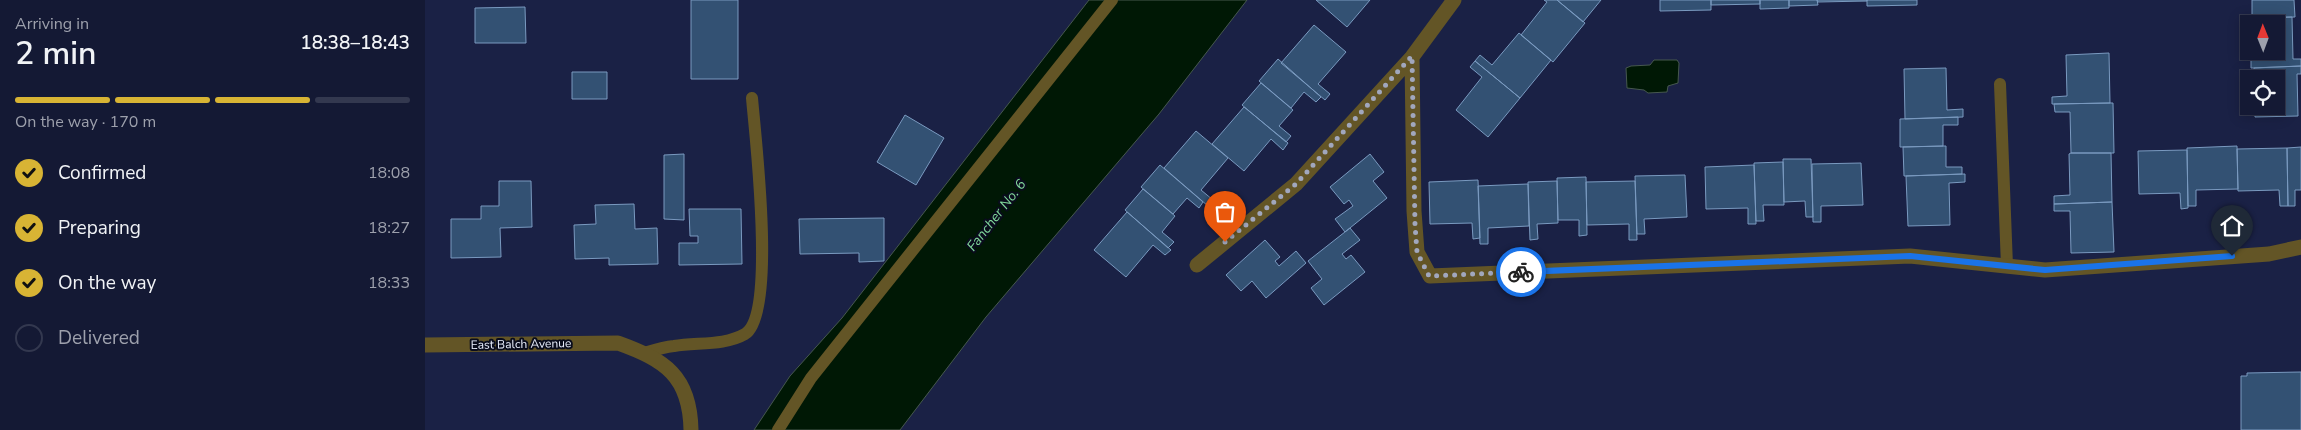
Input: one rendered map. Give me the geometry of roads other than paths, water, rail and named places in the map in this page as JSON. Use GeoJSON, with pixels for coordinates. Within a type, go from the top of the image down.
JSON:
{"type":"FeatureCollection","features":[{"type":"Feature","properties":{"kind":"street"},"geometry":{"type":"LineString","coordinates":[[1197,265],[1296,184],[1412,56],[1454,0]]}},
{"type":"Feature","properties":{"kind":"street"},"geometry":{"type":"LineString","coordinates":[[1412,56],[1414,211],[1417,252],[1429,276],[1910,256],[2045,270],[2269,254],[2301,247]]}},
{"type":"Feature","properties":{"kind":"street","name":"East Balch Avenue"},"geometry":{"type":"LineString","coordinates":[[425,346],[617,344],[644,352],[670,368],[687,396],[691,430]]}},
{"type":"Feature","properties":{"kind":"lane"},"geometry":{"type":"LineString","coordinates":[[778,430],[811,378],[1112,0]]}},
{"type":"Feature","properties":{"kind":"lane"},"geometry":{"type":"LineString","coordinates":[[2000,84],[2007,266]]}},
{"type":"Feature","properties":{"kind":"lane"},"geometry":{"type":"LineString","coordinates":[[644,352],[673,346],[731,340],[747,333],[755,319],[762,272],[763,208],[752,98]]}},
{"type":"Feature","properties":{"kind":"water","name":"Fancher No. 6"},"geometry":{"type":"Polygon","coordinates":[[[1089,0],[1247,0],[1159,114],[986,317],[900,430],[754,430],[790,376],[842,318],[1089,0]]]}},
{"type":"Feature","properties":{"kind":"water"},"geometry":{"type":"Polygon","coordinates":[[[1654,60],[1677,60],[1679,63],[1678,83],[1668,86],[1667,92],[1648,93],[1644,90],[1627,88],[1626,68],[1650,65],[1654,60]]]}}]}
